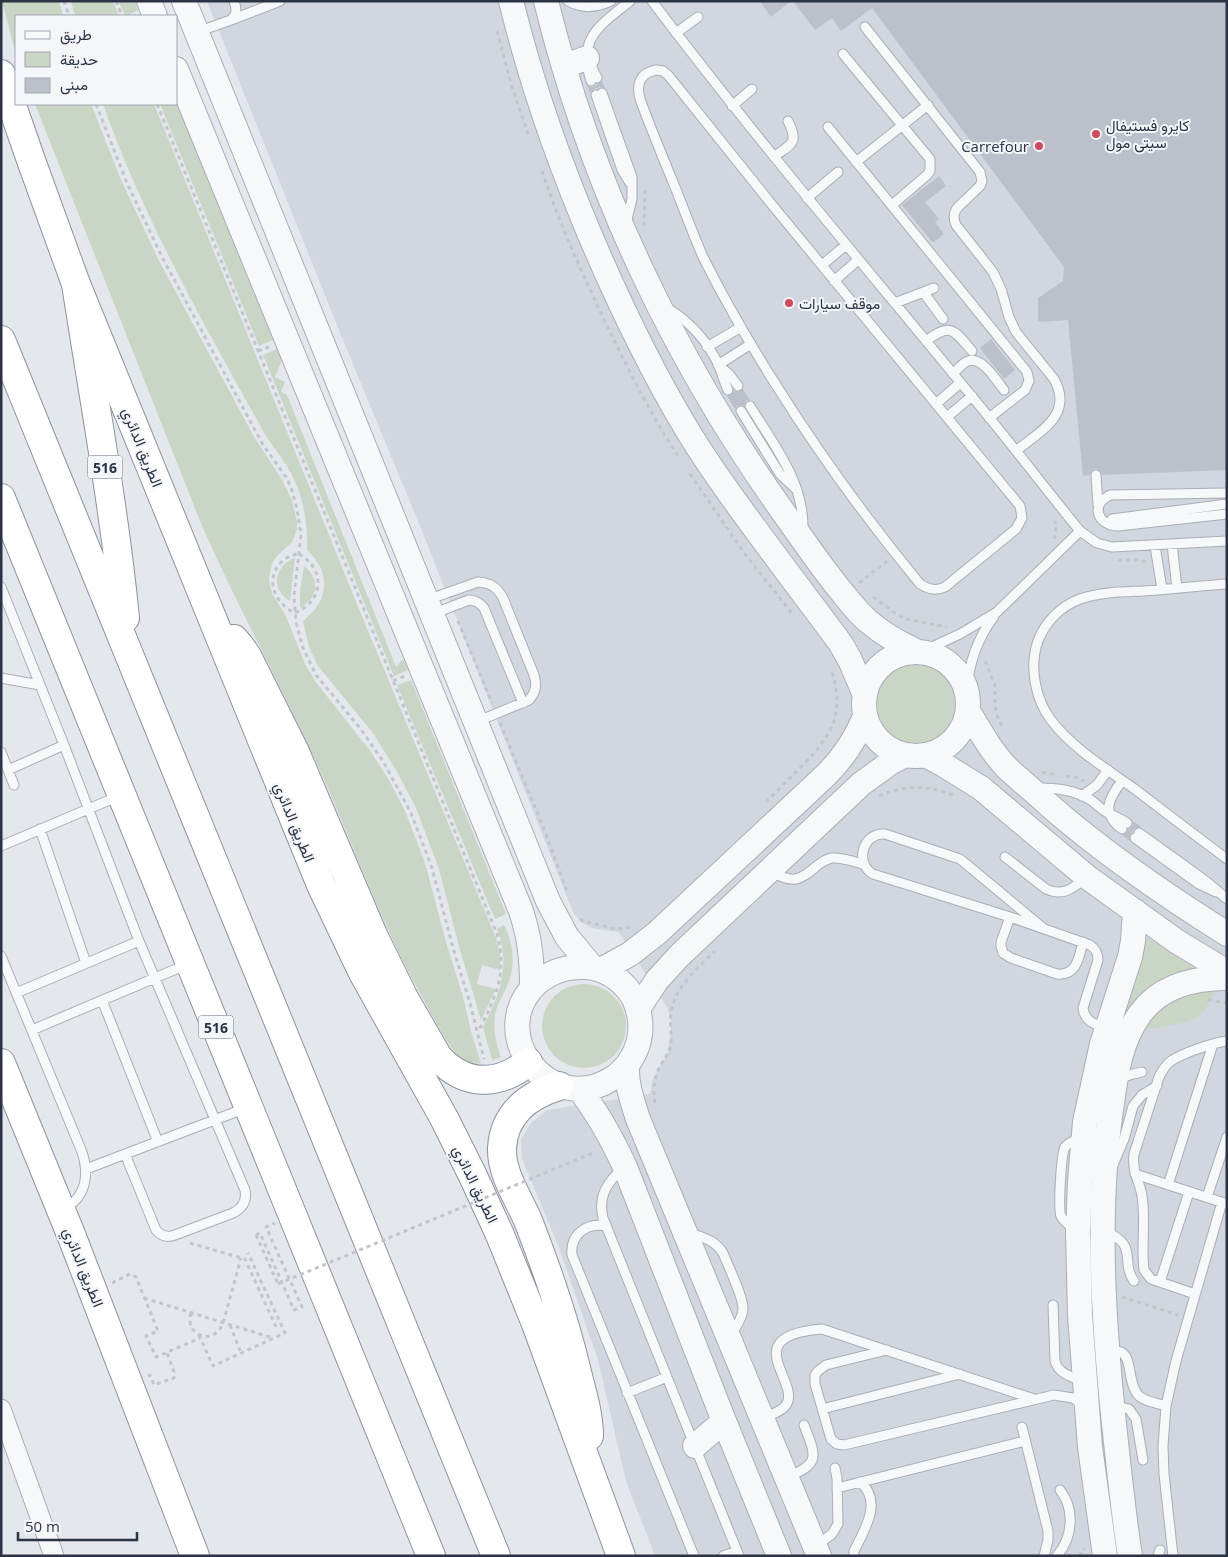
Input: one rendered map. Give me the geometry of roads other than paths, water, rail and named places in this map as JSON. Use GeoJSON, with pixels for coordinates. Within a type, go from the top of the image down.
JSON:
{"type":"FeatureCollection","features":[{"type":"Feature","properties":{"kind":"highway","name":"الطريق الدائري"},"geometry":{"type":"LineString","coordinates":[[1,74],[76,284],[318,876],[341,930],[386,1018],[444,1118],[500,1235],[536,1324],[621,1556]]}},
{"type":"Feature","properties":{"kind":"highway","name":"516"},"geometry":{"type":"LineString","coordinates":[[76,284],[105,467],[129,651]]}},
{"type":"Feature","properties":{"kind":"highway","name":"516"},"geometry":{"type":"LineString","coordinates":[[1,340],[496,1556]]}},
{"type":"Feature","properties":{"kind":"highway","name":"516"},"geometry":{"type":"LineString","coordinates":[[1,498],[431,1556]]}},
{"type":"Feature","properties":{"kind":"highway"},"geometry":{"type":"LineString","coordinates":[[213,620],[240,646],[247,656],[295,752],[373,935],[404,998],[438,1056],[460,1075],[480,1080],[491,1080],[505,1076],[520,1069],[528,1062]]}},
{"type":"Feature","properties":{"kind":"highway","name":"الطريق الدائري"},"geometry":{"type":"LineString","coordinates":[[1,1063],[129,1382],[195,1556]]}},
{"type":"Feature","properties":{"kind":"highway"},"geometry":{"type":"LineString","coordinates":[[569,1087],[546,1090],[534,1095],[523,1104],[508,1125],[502,1149],[507,1174],[539,1248],[553,1286],[572,1349],[589,1423],[587,1462]]}},
{"type":"Feature","properties":{"kind":"street"},"geometry":{"type":"LineString","coordinates":[[149,1],[155,15]]}},
{"type":"Feature","properties":{"kind":"street"},"geometry":{"type":"LineString","coordinates":[[184,1],[436,607],[486,718],[556,919],[573,945],[597,969]]}},
{"type":"Feature","properties":{"kind":"street"},"geometry":{"type":"LineString","coordinates":[[511,1],[538,97],[560,160],[585,223],[641,347],[673,406],[708,464],[841,644],[854,668],[865,705],[869,727],[876,737],[894,751],[915,755],[944,765],[981,788],[1087,877],[1176,941],[1227,972]]}},
{"type":"Feature","properties":{"kind":"street"},"geometry":{"type":"LineString","coordinates":[[546,1],[584,129],[623,230],[657,304],[706,394],[768,492],[814,558],[855,608],[868,622],[884,634],[920,652]]}},
{"type":"Feature","properties":{"kind":"street"},"geometry":{"type":"LineString","coordinates":[[564,66],[592,72]]}},
{"type":"Feature","properties":{"kind":"street"},"geometry":{"type":"LineString","coordinates":[[178,74],[521,911],[531,949],[532,988]]}},
{"type":"Feature","properties":{"kind":"street"},"geometry":{"type":"LineString","coordinates":[[597,969],[630,954],[657,933],[826,775],[850,748],[859,732],[870,681],[878,668],[890,659],[904,653],[920,652],[931,654],[950,663],[963,680],[968,700],[993,750],[1007,767],[1034,779],[1074,827],[1127,868],[1183,907],[1227,934]]}},
{"type":"Feature","properties":{"kind":"street"},"geometry":{"type":"LineString","coordinates":[[638,1009],[668,967],[861,784],[890,763],[915,755],[938,752],[949,744],[965,724],[968,700]]}},
{"type":"Feature","properties":{"kind":"street"},"geometry":{"type":"LineString","coordinates":[[1102,1554],[1084,1382],[1080,1315],[1078,1233],[1080,1181],[1085,1122],[1106,1028],[1134,941],[1135,911]]}},
{"type":"Feature","properties":{"kind":"street"},"geometry":{"type":"LineString","coordinates":[[575,966],[597,969],[613,976],[624,985],[632,996],[638,1009],[640,1020],[640,1032],[636,1050],[627,1066],[614,1078],[597,1086],[569,1087],[547,1080],[536,1072],[521,1048],[518,1017],[523,1002],[532,988],[544,977],[559,970],[575,966]]}},
{"type":"Feature","properties":{"kind":"street"},"geometry":{"type":"LineString","coordinates":[[1130,1556],[1112,1405],[1104,1292],[1104,1183],[1109,1123],[1116,1080],[1122,1049],[1130,1030],[1141,1012],[1155,998],[1172,987],[1192,981],[1227,978]]}},
{"type":"Feature","properties":{"kind":"street"},"geometry":{"type":"LineString","coordinates":[[627,1066],[631,1093],[640,1126],[817,1551]]}},
{"type":"Feature","properties":{"kind":"street"},"geometry":{"type":"LineString","coordinates":[[569,1087],[591,1104],[607,1130],[618,1174],[780,1556]]}},
{"type":"Feature","properties":{"kind":"street"},"geometry":{"type":"LineString","coordinates":[[1,1409],[54,1556]]}},
{"type":"Feature","properties":{"kind":"street"},"geometry":{"type":"LineString","coordinates":[[695,1446],[724,1422]]}},
{"type":"Feature","properties":{"kind":"lane"},"geometry":{"type":"LineString","coordinates":[[231,20],[237,10],[234,1]]}},
{"type":"Feature","properties":{"kind":"lane"},"geometry":{"type":"LineString","coordinates":[[196,32],[280,1]]}},
{"type":"Feature","properties":{"kind":"lane"},"geometry":{"type":"LineString","coordinates":[[568,1],[584,7],[598,6],[611,1]]}},
{"type":"Feature","properties":{"kind":"lane"},"geometry":{"type":"LineString","coordinates":[[592,72],[588,44],[595,32],[607,19],[630,1]]}},
{"type":"Feature","properties":{"kind":"lane"},"geometry":{"type":"LineString","coordinates":[[652,1],[732,106],[972,396],[1080,532],[1096,543],[1112,547],[1227,541]]}},
{"type":"Feature","properties":{"kind":"lane"},"geometry":{"type":"LineString","coordinates":[[676,33],[698,17]]}},
{"type":"Feature","properties":{"kind":"lane"},"geometry":{"type":"LineString","coordinates":[[865,27],[978,168],[982,176],[978,190],[955,211],[954,220],[993,272],[1001,289],[1008,316],[1016,332],[1054,379],[1058,387],[1060,406],[1051,423],[1016,451]]}},
{"type":"Feature","properties":{"kind":"lane"},"geometry":{"type":"LineString","coordinates":[[843,54],[930,159],[930,170],[927,175],[892,205]]}},
{"type":"Feature","properties":{"kind":"lane"},"geometry":{"type":"LineString","coordinates":[[656,70],[668,74],[834,281],[1020,506],[1021,522],[1014,532],[950,584],[940,589],[930,589],[920,584],[849,493],[797,418],[741,327],[694,235],[649,124],[638,92],[640,80],[644,74],[656,70]]}},
{"type":"Feature","properties":{"kind":"lane"},"geometry":{"type":"LineString","coordinates":[[732,106],[752,90]]}},
{"type":"Feature","properties":{"kind":"lane"},"geometry":{"type":"LineString","coordinates":[[599,94],[630,172],[632,188],[630,210],[623,230]]}},
{"type":"Feature","properties":{"kind":"lane"},"geometry":{"type":"LineString","coordinates":[[856,162],[928,105]]}},
{"type":"Feature","properties":{"kind":"lane"},"geometry":{"type":"LineString","coordinates":[[774,157],[791,144],[794,138],[788,121]]}},
{"type":"Feature","properties":{"kind":"lane"},"geometry":{"type":"LineString","coordinates":[[828,127],[1029,376],[1025,390],[989,418]]}},
{"type":"Feature","properties":{"kind":"lane"},"geometry":{"type":"LineString","coordinates":[[807,198],[838,172]]}},
{"type":"Feature","properties":{"kind":"lane"},"geometry":{"type":"LineString","coordinates":[[822,265],[846,245]]}},
{"type":"Feature","properties":{"kind":"lane"},"geometry":{"type":"LineString","coordinates":[[834,281],[858,260]]}},
{"type":"Feature","properties":{"kind":"lane"},"geometry":{"type":"LineString","coordinates":[[894,303],[934,288]]}},
{"type":"Feature","properties":{"kind":"lane"},"geometry":{"type":"LineString","coordinates":[[924,293],[943,319]]}},
{"type":"Feature","properties":{"kind":"lane"},"geometry":{"type":"LineString","coordinates":[[657,304],[682,318],[693,328],[718,364],[728,390]]}},
{"type":"Feature","properties":{"kind":"lane"},"geometry":{"type":"LineString","coordinates":[[707,347],[741,327]]}},
{"type":"Feature","properties":{"kind":"lane"},"geometry":{"type":"LineString","coordinates":[[926,341],[938,332],[948,330],[958,334],[972,351]]}},
{"type":"Feature","properties":{"kind":"lane"},"geometry":{"type":"LineString","coordinates":[[718,364],[751,344]]}},
{"type":"Feature","properties":{"kind":"lane"},"geometry":{"type":"LineString","coordinates":[[953,374],[964,363],[976,360],[984,366],[1004,390]]}},
{"type":"Feature","properties":{"kind":"lane"},"geometry":{"type":"LineString","coordinates":[[718,364],[738,386]]}},
{"type":"Feature","properties":{"kind":"lane"},"geometry":{"type":"LineString","coordinates":[[936,404],[960,383]]}},
{"type":"Feature","properties":{"kind":"lane"},"geometry":{"type":"LineString","coordinates":[[947,417],[972,396]]}},
{"type":"Feature","properties":{"kind":"lane"},"geometry":{"type":"LineString","coordinates":[[750,406],[789,468],[798,490],[803,515],[802,540]]}},
{"type":"Feature","properties":{"kind":"lane"},"geometry":{"type":"LineString","coordinates":[[741,411],[780,474],[798,490]]}},
{"type":"Feature","properties":{"kind":"lane"},"geometry":{"type":"LineString","coordinates":[[1096,475],[1098,505]]}},
{"type":"Feature","properties":{"kind":"lane"},"geometry":{"type":"LineString","coordinates":[[1227,493],[1110,495],[1101,501],[1098,511],[1099,516],[1106,524],[1118,526],[1227,514]]}},
{"type":"Feature","properties":{"kind":"lane"},"geometry":{"type":"LineString","coordinates":[[1112,519],[1227,504]]}},
{"type":"Feature","properties":{"kind":"lane"},"geometry":{"type":"LineString","coordinates":[[968,700],[968,676],[975,650],[981,636],[997,612],[1080,532]]}},
{"type":"Feature","properties":{"kind":"lane"},"geometry":{"type":"LineString","coordinates":[[1172,544],[1177,588]]}},
{"type":"Feature","properties":{"kind":"lane"},"geometry":{"type":"LineString","coordinates":[[1154,546],[1162,589]]}},
{"type":"Feature","properties":{"kind":"lane"},"geometry":{"type":"LineString","coordinates":[[436,607],[478,582],[494,585],[499,591],[536,681],[536,688],[534,695],[529,700],[486,718]]}},
{"type":"Feature","properties":{"kind":"lane"},"geometry":{"type":"LineString","coordinates":[[1227,584],[1105,593],[1077,600],[1051,619],[1044,628],[1034,657],[1035,680],[1041,701],[1050,719],[1072,741],[1108,770],[1227,859]]}},
{"type":"Feature","properties":{"kind":"lane"},"geometry":{"type":"LineString","coordinates":[[1,587],[139,941],[245,1190],[246,1199],[238,1211],[166,1237],[156,1230],[124,1154]]}},
{"type":"Feature","properties":{"kind":"lane"},"geometry":{"type":"LineString","coordinates":[[436,607],[473,600],[484,608],[522,703]]}},
{"type":"Feature","properties":{"kind":"lane"},"geometry":{"type":"LineString","coordinates":[[920,652],[960,634],[997,612]]}},
{"type":"Feature","properties":{"kind":"lane"},"geometry":{"type":"LineString","coordinates":[[1,678],[40,685]]}},
{"type":"Feature","properties":{"kind":"lane"},"geometry":{"type":"LineString","coordinates":[[8,770],[64,746]]}},
{"type":"Feature","properties":{"kind":"lane"},"geometry":{"type":"LineString","coordinates":[[1,752],[14,785]]}},
{"type":"Feature","properties":{"kind":"lane"},"geometry":{"type":"LineString","coordinates":[[1082,796],[1101,781],[1108,770]]}},
{"type":"Feature","properties":{"kind":"lane"},"geometry":{"type":"LineString","coordinates":[[1034,779],[1082,796],[1109,814],[1117,825],[1125,826]]}},
{"type":"Feature","properties":{"kind":"lane"},"geometry":{"type":"LineString","coordinates":[[1109,814],[1108,807],[1111,796],[1122,781]]}},
{"type":"Feature","properties":{"kind":"lane"},"geometry":{"type":"LineString","coordinates":[[1,846],[122,795]]}},
{"type":"Feature","properties":{"kind":"lane"},"geometry":{"type":"LineString","coordinates":[[40,829],[86,963]]}},
{"type":"Feature","properties":{"kind":"lane"},"geometry":{"type":"LineString","coordinates":[[1044,928],[966,863],[953,856],[880,833],[866,842],[862,856],[868,871],[873,874],[1010,916],[1083,942],[1094,948],[1098,956],[1097,965],[1084,1003],[1084,1014],[1089,1021],[1106,1028]]}},
{"type":"Feature","properties":{"kind":"lane"},"geometry":{"type":"LineString","coordinates":[[1137,835],[1207,882],[1224,897]]}},
{"type":"Feature","properties":{"kind":"lane"},"geometry":{"type":"LineString","coordinates":[[769,871],[788,880],[794,880],[806,875],[821,862],[832,858],[864,864]]}},
{"type":"Feature","properties":{"kind":"lane"},"geometry":{"type":"LineString","coordinates":[[1005,858],[1046,889],[1058,893],[1072,889],[1087,877]]}},
{"type":"Feature","properties":{"kind":"lane"},"geometry":{"type":"LineString","coordinates":[[1010,916],[1001,946],[1003,953],[1011,958],[1058,974],[1064,974],[1071,972],[1076,966],[1083,942]]}},
{"type":"Feature","properties":{"kind":"lane"},"geometry":{"type":"LineString","coordinates":[[16,992],[139,941]]}},
{"type":"Feature","properties":{"kind":"lane"},"geometry":{"type":"LineString","coordinates":[[1,956],[82,1152],[86,1169],[84,1186],[80,1194],[69,1206],[61,1210]]}},
{"type":"Feature","properties":{"kind":"lane"},"geometry":{"type":"LineString","coordinates":[[32,1030],[190,964]]}},
{"type":"Feature","properties":{"kind":"lane"},"geometry":{"type":"LineString","coordinates":[[102,1000],[158,1142]]}},
{"type":"Feature","properties":{"kind":"lane"},"geometry":{"type":"LineString","coordinates":[[1196,1294],[1151,1279],[1144,1270],[1142,1196],[1135,1174],[1134,1154],[1162,1071],[1172,1060],[1213,1044],[1227,1041]]}},
{"type":"Feature","properties":{"kind":"lane"},"geometry":{"type":"LineString","coordinates":[[1168,1185],[1213,1044]]}},
{"type":"Feature","properties":{"kind":"lane"},"geometry":{"type":"LineString","coordinates":[[1116,1080],[1142,1072]]}},
{"type":"Feature","properties":{"kind":"lane"},"geometry":{"type":"LineString","coordinates":[[1104,1183],[1121,1148],[1133,1106],[1142,1096],[1156,1086]]}},
{"type":"Feature","properties":{"kind":"lane"},"geometry":{"type":"LineString","coordinates":[[86,1169],[248,1107]]}},
{"type":"Feature","properties":{"kind":"lane"},"geometry":{"type":"LineString","coordinates":[[1207,1197],[1227,1136]]}},
{"type":"Feature","properties":{"kind":"lane"},"geometry":{"type":"LineString","coordinates":[[618,1174],[604,1190],[601,1209],[606,1226],[738,1553],[723,1556]]}},
{"type":"Feature","properties":{"kind":"lane"},"geometry":{"type":"LineString","coordinates":[[1135,1174],[1225,1203],[1188,1318],[1166,1406],[1163,1446],[1164,1474],[1173,1556]]}},
{"type":"Feature","properties":{"kind":"lane"},"geometry":{"type":"LineString","coordinates":[[1160,1282],[1189,1192]]}},
{"type":"Feature","properties":{"kind":"lane"},"geometry":{"type":"LineString","coordinates":[[606,1226],[592,1225],[580,1231],[573,1242],[572,1255],[694,1556]]}},
{"type":"Feature","properties":{"kind":"lane"},"geometry":{"type":"LineString","coordinates":[[1103,1231],[1118,1238],[1126,1249],[1129,1272],[1134,1281]]}},
{"type":"Feature","properties":{"kind":"lane"},"geometry":{"type":"LineString","coordinates":[[1053,1305],[1056,1366],[1063,1374],[1084,1382]]}},
{"type":"Feature","properties":{"kind":"lane"},"geometry":{"type":"LineString","coordinates":[[761,1419],[782,1409],[787,1404],[789,1398],[788,1389],[776,1359],[778,1347],[790,1335],[822,1329],[1034,1399]]}},
{"type":"Feature","properties":{"kind":"lane"},"geometry":{"type":"LineString","coordinates":[[887,1350],[826,1365],[818,1371],[814,1380],[831,1439],[837,1444],[840,1445],[1054,1395],[1073,1398],[1087,1407]]}},
{"type":"Feature","properties":{"kind":"lane"},"geometry":{"type":"LineString","coordinates":[[1108,1350],[1122,1352],[1127,1358],[1132,1384],[1140,1396],[1145,1400],[1166,1406]]}},
{"type":"Feature","properties":{"kind":"lane"},"geometry":{"type":"LineString","coordinates":[[822,1409],[960,1374]]}},
{"type":"Feature","properties":{"kind":"lane"},"geometry":{"type":"LineString","coordinates":[[627,1393],[667,1378]]}},
{"type":"Feature","properties":{"kind":"lane"},"geometry":{"type":"LineString","coordinates":[[1112,1405],[1129,1409],[1136,1419],[1143,1460]]}},
{"type":"Feature","properties":{"kind":"lane"},"geometry":{"type":"LineString","coordinates":[[787,1477],[803,1471],[812,1459],[813,1447],[804,1425]]}},
{"type":"Feature","properties":{"kind":"lane"},"geometry":{"type":"LineString","coordinates":[[1022,1427],[1048,1531],[1044,1556]]}},
{"type":"Feature","properties":{"kind":"lane"},"geometry":{"type":"LineString","coordinates":[[837,1488],[1025,1441]]}},
{"type":"Feature","properties":{"kind":"lane"},"geometry":{"type":"LineString","coordinates":[[817,1551],[838,1524],[839,1514],[836,1501],[835,1468]]}},
{"type":"Feature","properties":{"kind":"lane"},"geometry":{"type":"LineString","coordinates":[[854,1556],[854,1551],[872,1509],[869,1494],[865,1486],[860,1482]]}},
{"type":"Feature","properties":{"kind":"lane"},"geometry":{"type":"LineString","coordinates":[[1056,1556],[1068,1538],[1070,1522],[1068,1504],[1060,1490]]}},
{"type":"Feature","properties":{"kind":"place","name":"كايرو فستيفال سيتى مول"},"geometry":{"type":"Point","coordinates":[1096,134]}},
{"type":"Feature","properties":{"kind":"place","name":"Carrefour"},"geometry":{"type":"Point","coordinates":[1039,146]}},
{"type":"Feature","properties":{"kind":"place","name":"موقف سيارات"},"geometry":{"type":"Point","coordinates":[789,303]}}]}
